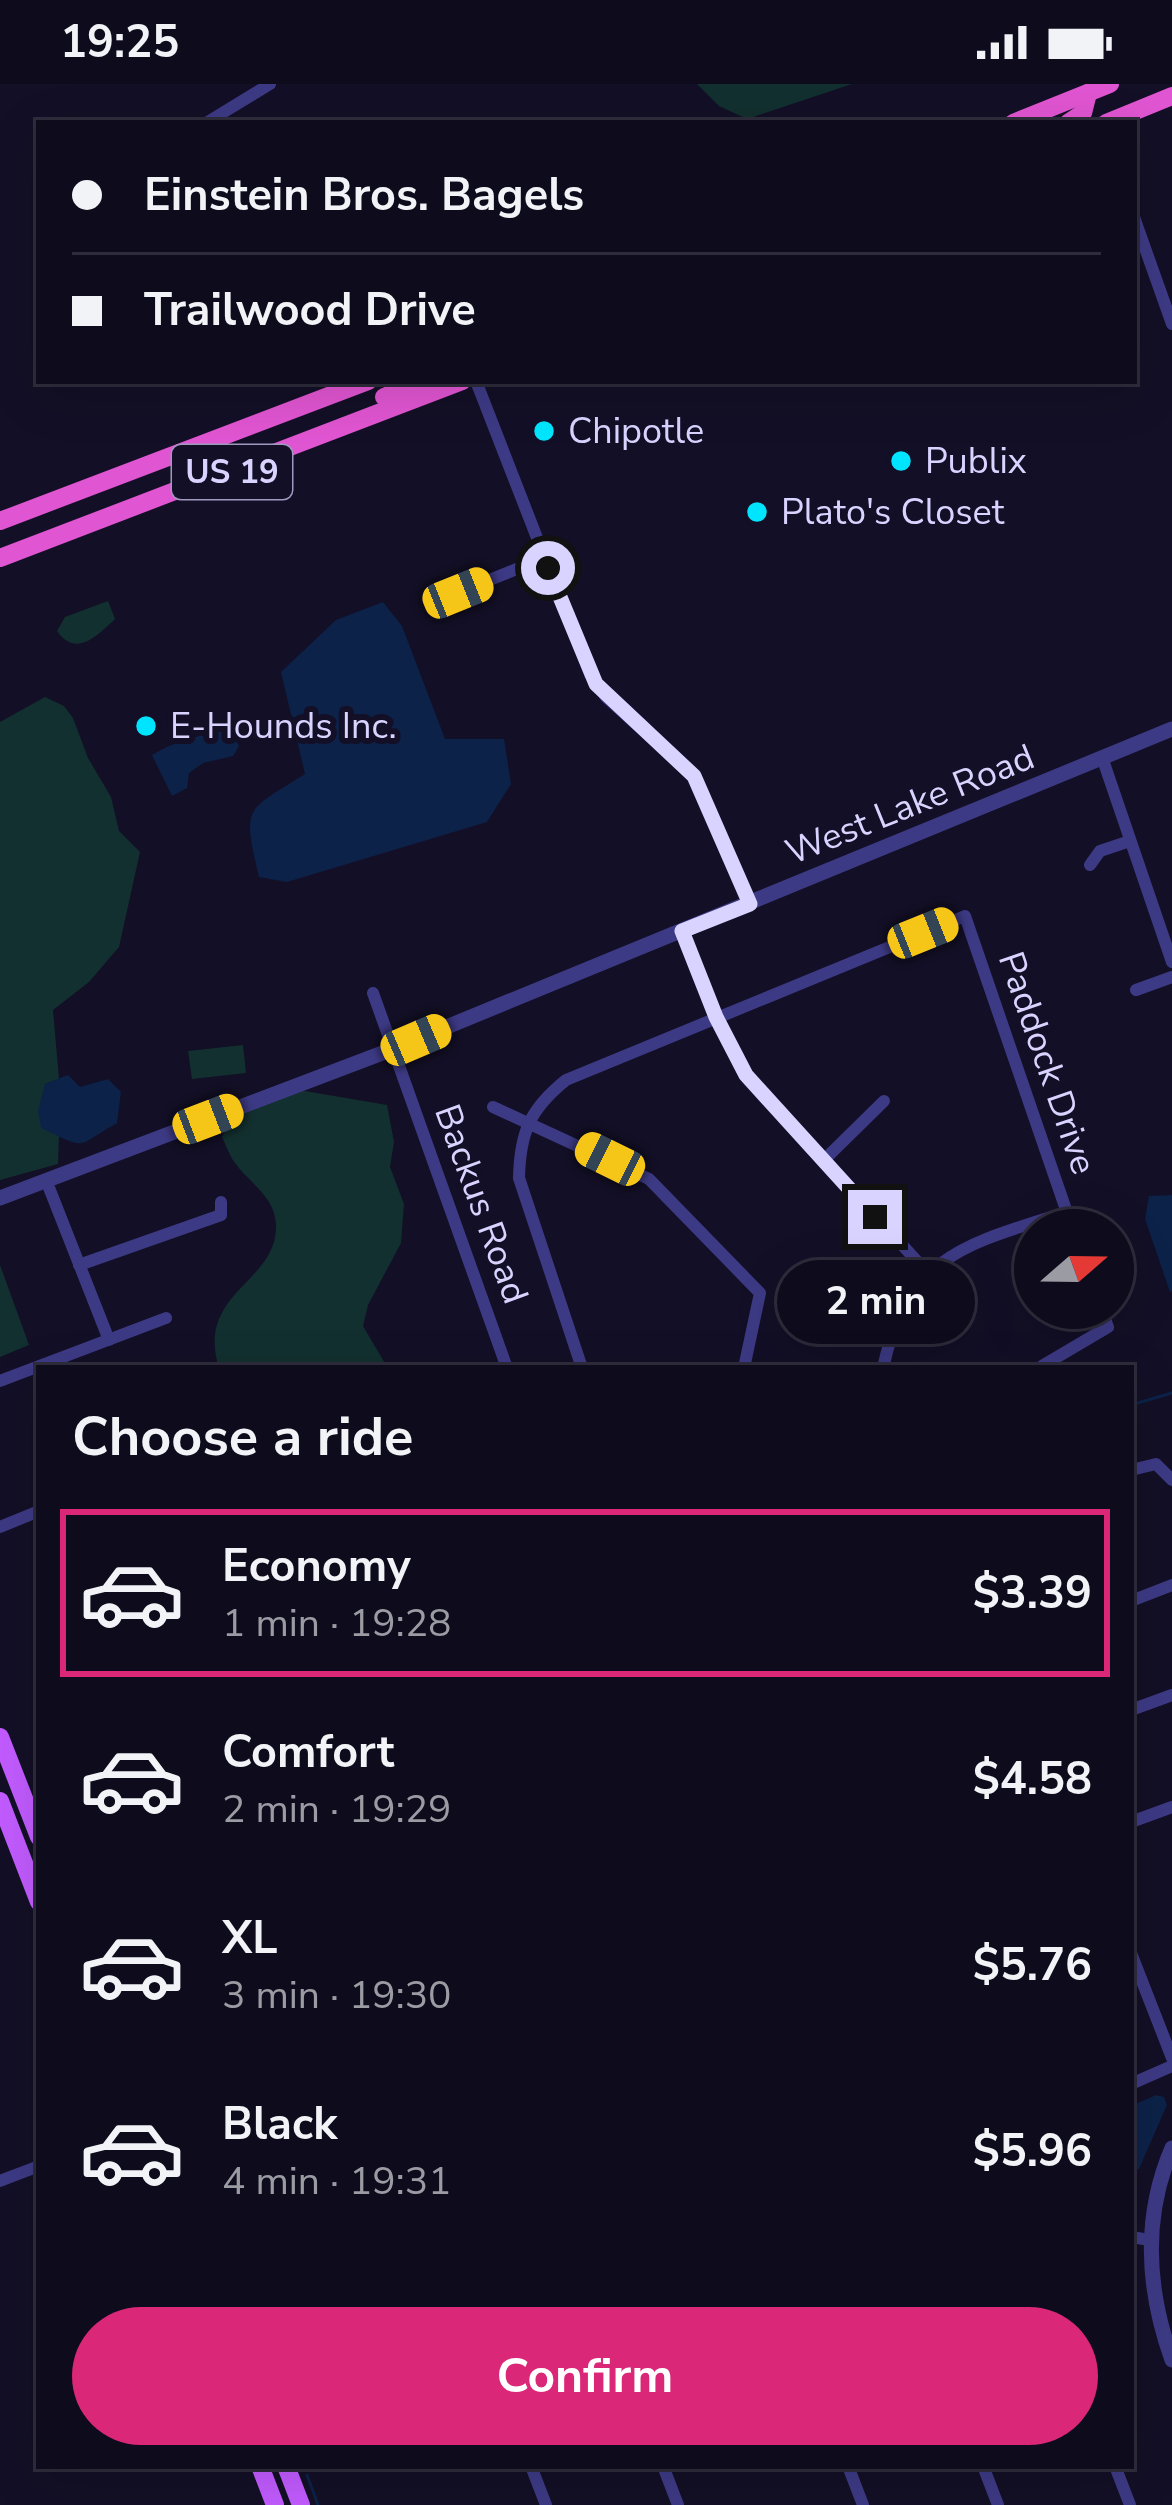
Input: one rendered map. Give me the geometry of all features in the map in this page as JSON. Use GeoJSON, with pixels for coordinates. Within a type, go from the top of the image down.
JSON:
{"type":"FeatureCollection","features":[{"type":"Feature","properties":{"kind":"highway"},"geometry":{"type":"LineString","coordinates":[[1020,120],[1110,84]]}},
{"type":"Feature","properties":{"kind":"highway"},"geometry":{"type":"LineString","coordinates":[[1072,120],[1083,113],[1088,93]]}},
{"type":"Feature","properties":{"kind":"highway"},"geometry":{"type":"LineString","coordinates":[[1113,120],[1172,96]]}},
{"type":"Feature","properties":{"kind":"highway","name":"US 19"},"geometry":{"type":"LineString","coordinates":[[0,521],[360,384]]}},
{"type":"Feature","properties":{"kind":"highway"},"geometry":{"type":"LineString","coordinates":[[372,415],[376,401],[415,384]]}},
{"type":"Feature","properties":{"kind":"highway","name":"US 19"},"geometry":{"type":"LineString","coordinates":[[0,558],[453,384]]}},
{"type":"Feature","properties":{"kind":"main road"},"geometry":{"type":"LineString","coordinates":[[0,1737],[36,1829]]}},
{"type":"Feature","properties":{"kind":"main road"},"geometry":{"type":"LineString","coordinates":[[0,1801],[36,1889]]}},
{"type":"Feature","properties":{"kind":"main road"},"geometry":{"type":"LineString","coordinates":[[261,2469],[275,2505]]}},
{"type":"Feature","properties":{"kind":"main road"},"geometry":{"type":"LineString","coordinates":[[287,2469],[301,2505]]}},
{"type":"Feature","properties":{"kind":"street"},"geometry":{"type":"LineString","coordinates":[[211,120],[266,87]]}},
{"type":"Feature","properties":{"kind":"street"},"geometry":{"type":"LineString","coordinates":[[1137,226],[1172,324]]}},
{"type":"Feature","properties":{"kind":"street"},"geometry":{"type":"LineString","coordinates":[[477,384],[590,674],[606,697],[694,776],[750,904]]}},
{"type":"Feature","properties":{"kind":"street"},"geometry":{"type":"LineString","coordinates":[[458,593],[544,558]]}},
{"type":"Feature","properties":{"kind":"street","name":"West Lake Road"},"geometry":{"type":"LineString","coordinates":[[0,1198],[394,1049],[1172,728]]}},
{"type":"Feature","properties":{"kind":"street"},"geometry":{"type":"LineString","coordinates":[[1103,760],[1172,962]]}},
{"type":"Feature","properties":{"kind":"street"},"geometry":{"type":"LineString","coordinates":[[1090,865],[1100,850],[1130,841]]}},
{"type":"Feature","properties":{"kind":"street","name":"Paddock Drive"},"geometry":{"type":"LineString","coordinates":[[716,1017],[964,916],[1066,1209]]}},
{"type":"Feature","properties":{"kind":"street"},"geometry":{"type":"LineString","coordinates":[[682,931],[733,1055],[760,1095],[927,1272]]}},
{"type":"Feature","properties":{"kind":"street"},"geometry":{"type":"LineString","coordinates":[[1136,990],[1172,977]]}},
{"type":"Feature","properties":{"kind":"street","name":"Backus Road"},"geometry":{"type":"LineString","coordinates":[[373,993],[506,1365]]}},
{"type":"Feature","properties":{"kind":"street"},"geometry":{"type":"LineString","coordinates":[[581,1365],[519,1178],[520,1146],[542,1099],[566,1080],[716,1017]]}},
{"type":"Feature","properties":{"kind":"street"},"geometry":{"type":"LineString","coordinates":[[823,1161],[884,1101]]}},
{"type":"Feature","properties":{"kind":"street"},"geometry":{"type":"LineString","coordinates":[[493,1107],[650,1178],[760,1293],[745,1365]]}},
{"type":"Feature","properties":{"kind":"street"},"geometry":{"type":"LineString","coordinates":[[46,1180],[109,1340]]}},
{"type":"Feature","properties":{"kind":"street"},"geometry":{"type":"LineString","coordinates":[[80,1265],[221,1215],[221,1202]]}},
{"type":"Feature","properties":{"kind":"street"},"geometry":{"type":"LineString","coordinates":[[884,1365],[898,1312],[927,1272],[980,1240],[1014,1229]]}},
{"type":"Feature","properties":{"kind":"street"},"geometry":{"type":"LineString","coordinates":[[43,1365],[166,1318]]}},
{"type":"Feature","properties":{"kind":"street"},"geometry":{"type":"LineString","coordinates":[[1044,1365],[1105,1329]]}},
{"type":"Feature","properties":{"kind":"street"},"geometry":{"type":"LineString","coordinates":[[0,1381],[36,1367]]}},
{"type":"Feature","properties":{"kind":"street"},"geometry":{"type":"LineString","coordinates":[[1134,1469],[1156,1464],[1172,1480]]}},
{"type":"Feature","properties":{"kind":"street"},"geometry":{"type":"LineString","coordinates":[[0,1527],[36,1512]]}},
{"type":"Feature","properties":{"kind":"street"},"geometry":{"type":"LineString","coordinates":[[1134,1600],[1172,1585]]}},
{"type":"Feature","properties":{"kind":"street"},"geometry":{"type":"LineString","coordinates":[[1134,1709],[1172,1695]]}},
{"type":"Feature","properties":{"kind":"street"},"geometry":{"type":"LineString","coordinates":[[1134,1821],[1172,1807]]}},
{"type":"Feature","properties":{"kind":"street"},"geometry":{"type":"LineString","coordinates":[[1134,1961],[1172,2062],[1134,2082]]}},
{"type":"Feature","properties":{"kind":"street"},"geometry":{"type":"LineString","coordinates":[[1172,2148],[1156,2196],[1150,2240],[1172,2360]]}},
{"type":"Feature","properties":{"kind":"street"},"geometry":{"type":"LineString","coordinates":[[0,2181],[36,2167]]}},
{"type":"Feature","properties":{"kind":"street"},"geometry":{"type":"LineString","coordinates":[[1134,2237],[1150,2240]]}},
{"type":"Feature","properties":{"kind":"street"},"geometry":{"type":"LineString","coordinates":[[532,2469],[546,2505]]}},
{"type":"Feature","properties":{"kind":"street"},"geometry":{"type":"LineString","coordinates":[[664,2469],[678,2505]]}},
{"type":"Feature","properties":{"kind":"street"},"geometry":{"type":"LineString","coordinates":[[849,2469],[863,2505]]}},
{"type":"Feature","properties":{"kind":"street"},"geometry":{"type":"LineString","coordinates":[[984,2469],[998,2505]]}},
{"type":"Feature","properties":{"kind":"street"},"geometry":{"type":"LineString","coordinates":[[1116,2469],[1130,2505]]}},
{"type":"Feature","properties":{"kind":"green space"},"geometry":{"type":"Polygon","coordinates":[[[697,84],[852,84],[747,119],[719,106],[697,84]]]}},
{"type":"Feature","properties":{"kind":"green space"},"geometry":{"type":"Polygon","coordinates":[[[108,601],[115,619],[86,642],[72,643],[57,631],[65,617],[108,601]]]}},
{"type":"Feature","properties":{"kind":"green space"},"geometry":{"type":"Polygon","coordinates":[[[45,697],[64,706],[73,718],[88,758],[111,797],[119,831],[140,852],[119,947],[89,982],[53,1010],[59,1079],[45,1084],[42,1128],[59,1136],[58,1164],[0,1180],[0,722],[45,697]]]}},
{"type":"Feature","properties":{"kind":"green space"},"geometry":{"type":"Polygon","coordinates":[[[243,1045],[246,1073],[192,1079],[188,1051],[243,1045]]]}},
{"type":"Feature","properties":{"kind":"green space"},"geometry":{"type":"Polygon","coordinates":[[[299,1090],[387,1105],[394,1142],[390,1167],[404,1204],[401,1243],[368,1305],[363,1326],[386,1365],[219,1365],[218,1322],[265,1261],[276,1225],[266,1198],[235,1163],[222,1137],[232,1115],[299,1090]]]}},
{"type":"Feature","properties":{"kind":"green space"},"geometry":{"type":"Polygon","coordinates":[[[0,1265],[29,1345],[0,1357],[0,1265]]]}},
{"type":"Feature","properties":{"kind":"water"},"geometry":{"type":"Polygon","coordinates":[[[383,602],[402,626],[445,739],[504,739],[511,784],[487,822],[287,882],[259,877],[251,836],[253,813],[305,774],[281,672],[336,620],[383,602]]]}},
{"type":"Feature","properties":{"kind":"water"},"geometry":{"type":"Polygon","coordinates":[[[226,726],[239,746],[233,756],[203,763],[189,773],[187,788],[172,796],[152,755],[226,726]]]}},
{"type":"Feature","properties":{"kind":"water"},"geometry":{"type":"Polygon","coordinates":[[[68,1075],[80,1087],[108,1079],[121,1092],[117,1123],[81,1143],[41,1128],[38,1111],[45,1084],[68,1075]]]}},
{"type":"Feature","properties":{"kind":"water"},"geometry":{"type":"Polygon","coordinates":[[[1172,1195],[1170,1292],[1145,1219],[1149,1196],[1172,1195]]]}},
{"type":"Feature","properties":{"kind":"water"},"geometry":{"type":"Polygon","coordinates":[[[1156,2095],[1164,2097],[1167,2105],[1139,2169],[1134,2171],[1134,2105],[1156,2095]]]}},
{"type":"Feature","properties":{"kind":"waterway"},"geometry":{"type":"LineString","coordinates":[[1134,1404],[1172,1393]]}},
{"type":"Feature","properties":{"kind":"waterway"},"geometry":{"type":"LineString","coordinates":[[307,2475],[318,2505]]}},
{"type":"Feature","properties":{"kind":"place","name":"Chipotle"},"geometry":{"type":"Point","coordinates":[544,431]}},
{"type":"Feature","properties":{"kind":"place","name":"Publix"},"geometry":{"type":"Point","coordinates":[901,461]}},
{"type":"Feature","properties":{"kind":"place","name":"Plato's Closet"},"geometry":{"type":"Point","coordinates":[757,512]}},
{"type":"Feature","properties":{"kind":"place","name":"E-Hounds Inc."},"geometry":{"type":"Point","coordinates":[146,726]}},
{"type":"Feature","properties":{"kind":"route"},"geometry":{"type":"LineString","coordinates":[[548,568],[596,684],[694,776],[750,904],[682,931],[733,1055],[760,1095],[875,1217]]}}]}
